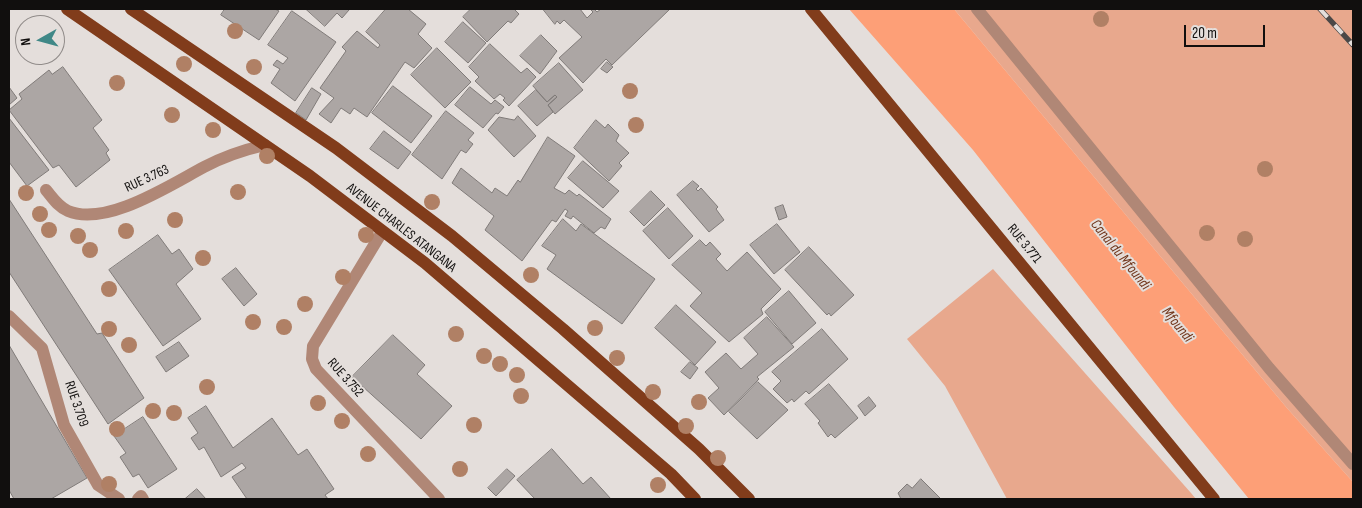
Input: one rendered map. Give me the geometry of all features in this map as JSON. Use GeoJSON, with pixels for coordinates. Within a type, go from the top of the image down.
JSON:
{"type":"FeatureCollection","features":[{"type":"Feature","properties":{"kind":"main road","name":"AVENUE CHARLES ATANGANA"},"geometry":{"type":"LineString","coordinates":[[67,9],[310,176],[440,276],[671,474],[696,499]]}},
{"type":"Feature","properties":{"kind":"main road","name":"AVENUE CHARLES ATANGANA"},"geometry":{"type":"LineString","coordinates":[[131,9],[336,148],[452,236],[563,329],[699,449],[749,499]]}},
{"type":"Feature","properties":{"kind":"main road","name":"RUE 3.771"},"geometry":{"type":"LineString","coordinates":[[811,9],[1214,499]]}},
{"type":"Feature","properties":{"kind":"street"},"geometry":{"type":"LineString","coordinates":[[976,9],[1269,368],[1353,464]]}},
{"type":"Feature","properties":{"kind":"street","name":"RUE 3.763"},"geometry":{"type":"LineString","coordinates":[[46,190],[60,207],[68,211],[81,215],[106,212],[147,198],[205,167],[244,150],[265,145]]}},
{"type":"Feature","properties":{"kind":"street","name":"RUE 3.752"},"geometry":{"type":"LineString","coordinates":[[382,232],[313,346],[312,359],[316,369],[439,499]]}},
{"type":"Feature","properties":{"kind":"street","name":"RUE 3.709"},"geometry":{"type":"LineString","coordinates":[[9,316],[42,348],[64,425],[98,485],[119,499]]}},
{"type":"Feature","properties":{"kind":"street"},"geometry":{"type":"LineString","coordinates":[[138,499],[141,496],[143,499]]}},
{"type":"Feature","properties":{"kind":"shaded area"},"geometry":{"type":"Polygon","coordinates":[[[954,9],[1353,9],[1353,482],[1287,408],[954,9]]]}},
{"type":"Feature","properties":{"kind":"shaded area"},"geometry":{"type":"Polygon","coordinates":[[[993,269],[1196,499],[1007,499],[945,386],[907,339],[993,269]]]}},
{"type":"Feature","properties":{"kind":"water"},"geometry":{"type":"Polygon","coordinates":[[[849,9],[954,9],[1287,408],[1353,482],[1353,499],[1249,499],[1174,407],[973,150],[849,9]]]}},
{"type":"Feature","properties":{"kind":"building"},"geometry":{"type":"Polygon","coordinates":[[[225,9],[275,9],[279,11],[259,40],[221,15],[225,9]]]}},
{"type":"Feature","properties":{"kind":"building"},"geometry":{"type":"Polygon","coordinates":[[[306,9],[349,10],[342,18],[337,13],[325,26],[306,9]]]}},
{"type":"Feature","properties":{"kind":"building"},"geometry":{"type":"Polygon","coordinates":[[[386,9],[408,9],[426,24],[418,34],[432,48],[414,68],[405,62],[367,117],[354,108],[350,114],[341,108],[331,123],[319,114],[334,98],[320,88],[346,51],[342,47],[357,31],[378,48],[380,45],[366,32],[386,9]]]}},
{"type":"Feature","properties":{"kind":"building"},"geometry":{"type":"Polygon","coordinates":[[[471,9],[514,9],[519,14],[511,23],[508,21],[487,42],[463,17],[471,9]]]}},
{"type":"Feature","properties":{"kind":"building"},"geometry":{"type":"Polygon","coordinates":[[[543,9],[580,9],[587,18],[593,12],[590,9],[596,9],[597,12],[601,9],[670,9],[612,65],[606,59],[583,83],[559,58],[582,37],[564,20],[560,24],[557,21],[555,24],[543,9]]]}},
{"type":"Feature","properties":{"kind":"building"},"geometry":{"type":"Polygon","coordinates":[[[292,11],[336,42],[295,101],[271,83],[280,69],[273,65],[277,60],[283,64],[288,58],[268,45],[292,11]]]}},
{"type":"Feature","properties":{"kind":"building"},"geometry":{"type":"Polygon","coordinates":[[[463,22],[486,43],[468,63],[445,42],[463,22]]]}},
{"type":"Feature","properties":{"kind":"building"},"geometry":{"type":"Polygon","coordinates":[[[541,35],[557,51],[540,74],[520,56],[541,35]]]}},
{"type":"Feature","properties":{"kind":"building"},"geometry":{"type":"Polygon","coordinates":[[[490,44],[521,73],[527,68],[536,77],[509,106],[503,100],[505,98],[500,94],[494,99],[475,81],[479,77],[469,67],[490,44]]]}},
{"type":"Feature","properties":{"kind":"building"},"geometry":{"type":"Polygon","coordinates":[[[437,48],[471,82],[445,108],[411,75],[437,48]]]}},
{"type":"Feature","properties":{"kind":"building"},"geometry":{"type":"Polygon","coordinates":[[[607,62],[613,67],[607,73],[601,69],[607,62]]]}},
{"type":"Feature","properties":{"kind":"building"},"geometry":{"type":"Polygon","coordinates":[[[559,63],[583,90],[555,114],[548,105],[557,97],[555,95],[547,102],[533,86],[559,63]]]}},
{"type":"Feature","properties":{"kind":"building"},"geometry":{"type":"Polygon","coordinates":[[[63,67],[102,120],[93,128],[109,150],[106,153],[110,160],[76,187],[59,165],[53,168],[9,110],[22,99],[19,94],[49,70],[52,74],[63,67]]]}},
{"type":"Feature","properties":{"kind":"building"},"geometry":{"type":"Polygon","coordinates":[[[393,86],[432,116],[411,143],[372,113],[393,86]]]}},
{"type":"Feature","properties":{"kind":"building"},"geometry":{"type":"Polygon","coordinates":[[[9,87],[17,98],[9,105],[9,87]]]}},
{"type":"Feature","properties":{"kind":"building"},"geometry":{"type":"Polygon","coordinates":[[[470,87],[491,104],[495,100],[504,107],[483,128],[455,105],[470,87]]]}},
{"type":"Feature","properties":{"kind":"building"},"geometry":{"type":"Polygon","coordinates":[[[312,88],[321,94],[306,120],[296,113],[312,88]]]}},
{"type":"Feature","properties":{"kind":"building"},"geometry":{"type":"Polygon","coordinates":[[[536,90],[547,102],[555,95],[557,97],[548,105],[553,112],[537,126],[518,106],[536,90]]]}},
{"type":"Feature","properties":{"kind":"building"},"geometry":{"type":"Polygon","coordinates":[[[446,111],[474,133],[468,140],[473,144],[466,153],[461,150],[442,179],[412,155],[446,111]]]}},
{"type":"Feature","properties":{"kind":"building"},"geometry":{"type":"Polygon","coordinates":[[[518,116],[536,136],[514,157],[488,130],[499,117],[514,120],[518,116]]]}},
{"type":"Feature","properties":{"kind":"building"},"geometry":{"type":"Polygon","coordinates":[[[9,118],[49,170],[27,186],[9,162],[9,118]]]}},
{"type":"Feature","properties":{"kind":"building"},"geometry":{"type":"Polygon","coordinates":[[[596,120],[605,128],[608,124],[619,135],[616,141],[629,153],[619,163],[622,166],[609,181],[574,148],[596,120]]]}},
{"type":"Feature","properties":{"kind":"building"},"geometry":{"type":"Polygon","coordinates":[[[384,131],[411,152],[398,169],[370,149],[384,131]]]}},
{"type":"Feature","properties":{"kind":"building"},"geometry":{"type":"Polygon","coordinates":[[[548,137],[575,156],[554,188],[565,194],[569,190],[577,196],[579,194],[611,219],[605,229],[601,227],[594,233],[573,216],[571,219],[565,216],[568,211],[565,209],[556,222],[552,220],[522,261],[485,230],[494,216],[452,183],[461,168],[492,193],[495,188],[507,196],[518,180],[520,182],[548,137]]]}},
{"type":"Feature","properties":{"kind":"building"},"geometry":{"type":"Polygon","coordinates":[[[583,161],[619,191],[603,208],[568,178],[583,161]]]}},
{"type":"Feature","properties":{"kind":"building"},"geometry":{"type":"Polygon","coordinates":[[[693,181],[699,186],[696,189],[698,191],[701,188],[718,207],[716,209],[724,220],[709,232],[677,195],[693,181]]]}},
{"type":"Feature","properties":{"kind":"building"},"geometry":{"type":"Polygon","coordinates":[[[651,191],[665,205],[644,226],[630,212],[651,191]]]}},
{"type":"Feature","properties":{"kind":"building"},"geometry":{"type":"Polygon","coordinates":[[[9,199],[97,334],[102,333],[144,398],[108,424],[9,272],[9,199]]]}},
{"type":"Feature","properties":{"kind":"building"},"geometry":{"type":"Polygon","coordinates":[[[783,205],[787,217],[779,220],[775,208],[783,205]]]}},
{"type":"Feature","properties":{"kind":"building"},"geometry":{"type":"Polygon","coordinates":[[[668,208],[693,236],[669,259],[643,231],[668,208]]]}},
{"type":"Feature","properties":{"kind":"building"},"geometry":{"type":"Polygon","coordinates":[[[563,219],[576,231],[581,224],[655,279],[622,324],[547,269],[556,255],[542,246],[563,219]]]}},
{"type":"Feature","properties":{"kind":"building"},"geometry":{"type":"Polygon","coordinates":[[[777,224],[800,252],[774,274],[750,245],[777,224]]]}},
{"type":"Feature","properties":{"kind":"building"},"geometry":{"type":"Polygon","coordinates":[[[158,235],[172,254],[179,249],[193,269],[176,284],[201,319],[163,346],[109,270],[158,235]]]}},
{"type":"Feature","properties":{"kind":"building"},"geometry":{"type":"Polygon","coordinates":[[[700,240],[706,246],[710,242],[721,254],[716,259],[727,271],[747,252],[781,289],[761,309],[763,314],[729,342],[690,306],[702,293],[672,265],[700,240]]]}},
{"type":"Feature","properties":{"kind":"building"},"geometry":{"type":"Polygon","coordinates":[[[809,247],[854,295],[831,316],[829,313],[827,315],[785,270],[809,247]]]}},
{"type":"Feature","properties":{"kind":"building"},"geometry":{"type":"Polygon","coordinates":[[[236,268],[257,294],[244,306],[222,279],[236,268]]]}},
{"type":"Feature","properties":{"kind":"building"},"geometry":{"type":"Polygon","coordinates":[[[789,291],[816,323],[792,344],[765,312],[789,291]]]}},
{"type":"Feature","properties":{"kind":"building"},"geometry":{"type":"Polygon","coordinates":[[[676,305],[716,342],[695,365],[655,328],[676,305]]]}},
{"type":"Feature","properties":{"kind":"building"},"geometry":{"type":"Polygon","coordinates":[[[767,317],[794,347],[757,377],[759,379],[724,415],[708,398],[719,388],[705,372],[726,353],[741,369],[758,354],[744,338],[767,317]]]}},
{"type":"Feature","properties":{"kind":"building"},"geometry":{"type":"Polygon","coordinates":[[[822,329],[848,359],[809,394],[806,391],[794,402],[792,399],[787,403],[773,389],[781,381],[772,372],[822,329]]]}},
{"type":"Feature","properties":{"kind":"building"},"geometry":{"type":"Polygon","coordinates":[[[393,335],[425,365],[417,374],[452,406],[421,439],[352,377],[393,335]]]}},
{"type":"Feature","properties":{"kind":"building"},"geometry":{"type":"Polygon","coordinates":[[[179,342],[189,356],[166,372],[156,357],[179,342]]]}},
{"type":"Feature","properties":{"kind":"building"},"geometry":{"type":"Polygon","coordinates":[[[9,345],[87,478],[51,499],[14,499],[9,490],[9,345]]]}},
{"type":"Feature","properties":{"kind":"building"},"geometry":{"type":"Polygon","coordinates":[[[690,362],[698,368],[690,379],[681,372],[690,362]]]}},
{"type":"Feature","properties":{"kind":"building"},"geometry":{"type":"Polygon","coordinates":[[[758,382],[788,410],[757,439],[729,412],[758,382]]]}},
{"type":"Feature","properties":{"kind":"building"},"geometry":{"type":"Polygon","coordinates":[[[829,384],[858,418],[835,438],[831,434],[828,437],[818,423],[820,421],[805,404],[829,384]]]}},
{"type":"Feature","properties":{"kind":"building"},"geometry":{"type":"Polygon","coordinates":[[[869,397],[876,406],[865,416],[858,406],[869,397]]]}},
{"type":"Feature","properties":{"kind":"building"},"geometry":{"type":"Polygon","coordinates":[[[206,406],[233,448],[272,418],[298,455],[307,449],[334,489],[325,495],[328,499],[247,499],[232,477],[246,468],[242,463],[221,477],[204,447],[199,450],[191,438],[198,433],[188,418],[206,406]]]}},
{"type":"Feature","properties":{"kind":"building"},"geometry":{"type":"Polygon","coordinates":[[[143,417],[177,469],[148,488],[139,474],[133,477],[120,457],[126,453],[114,436],[143,417]]]}},
{"type":"Feature","properties":{"kind":"building"},"geometry":{"type":"Polygon","coordinates":[[[552,449],[583,484],[591,477],[611,499],[535,499],[517,480],[552,449]]]}},
{"type":"Feature","properties":{"kind":"building"},"geometry":{"type":"Polygon","coordinates":[[[507,469],[515,476],[496,496],[488,488],[507,469]]]}},
{"type":"Feature","properties":{"kind":"building"},"geometry":{"type":"Polygon","coordinates":[[[921,479],[941,499],[901,499],[898,493],[907,484],[912,488],[921,479]]]}},
{"type":"Feature","properties":{"kind":"building"},"geometry":{"type":"Polygon","coordinates":[[[197,489],[206,499],[185,499],[197,489]]]}},
{"type":"Feature","properties":{"kind":"railway"},"geometry":{"type":"LineString","coordinates":[[1320,9],[1353,45]]}},
{"type":"Feature","properties":{"kind":"water label","name":"Canal du Mfoundi"},"geometry":{"type":"Point","coordinates":[1120,255]}},
{"type":"Feature","properties":{"kind":"water label","name":"Mfoundi"},"geometry":{"type":"Point","coordinates":[1177,325]}}]}
